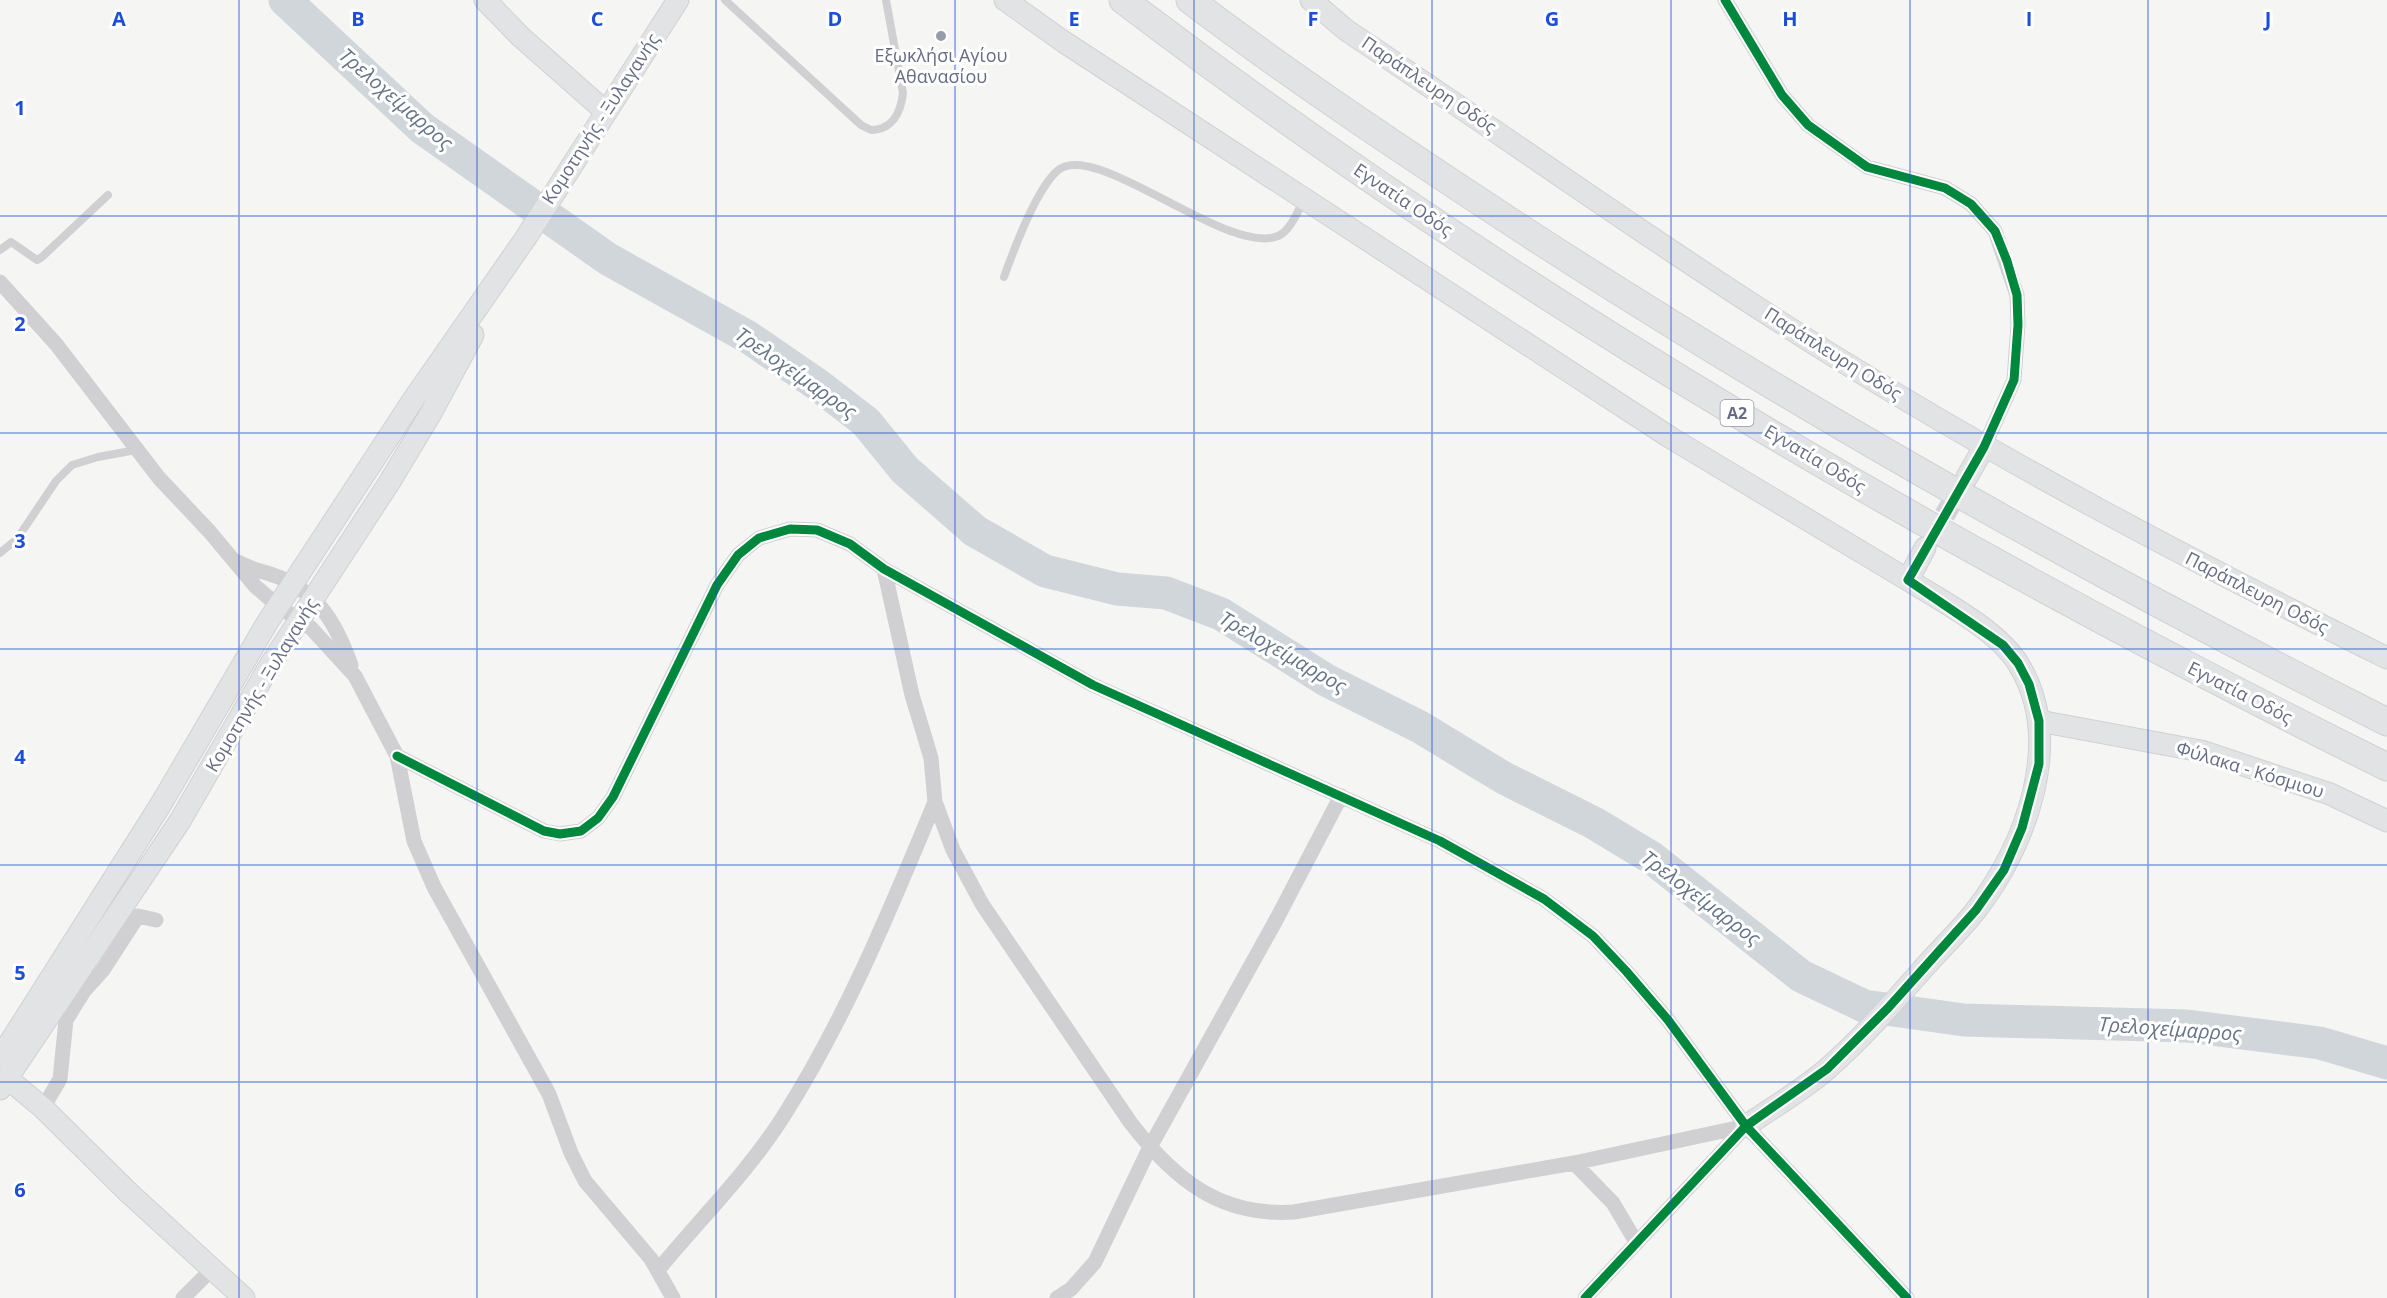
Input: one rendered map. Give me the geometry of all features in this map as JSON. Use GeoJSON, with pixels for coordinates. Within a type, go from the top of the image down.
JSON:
{"type":"FeatureCollection","features":[{"type":"Feature","properties":{"kind":"highway","name":"Εγνατία Οδός"},"geometry":{"type":"LineString","coordinates":[[1123,0],[1363,174],[1542,292],[1730,409],[1918,520],[2073,606],[2223,685],[2387,767]]}},
{"type":"Feature","properties":{"kind":"highway","name":"Α2"},"geometry":{"type":"LineString","coordinates":[[1190,0],[1386,140],[1748,372],[1939,485],[2094,571],[2387,722]]}},
{"type":"Feature","properties":{"kind":"street"},"geometry":{"type":"LineString","coordinates":[[485,0],[521,37],[606,112]]}},
{"type":"Feature","properties":{"kind":"street","name":"Κομοτηνής - Ξυλαγανής"},"geometry":{"type":"LineString","coordinates":[[0,1058],[161,804],[292,584],[413,400],[525,239],[678,0]]}},
{"type":"Feature","properties":{"kind":"street"},"geometry":{"type":"LineString","coordinates":[[1005,0],[1064,42],[1671,438],[1908,580],[2003,645],[2018,663],[2029,684],[2038,721],[2039,764],[2022,828],[2004,870],[1976,910],[1888,1008],[1827,1069],[1746,1126],[1585,1298]]}},
{"type":"Feature","properties":{"kind":"street","name":"Παράπλευρη Οδός"},"geometry":{"type":"LineString","coordinates":[[1311,0],[1346,30],[1720,282],[1843,362],[1984,447],[2177,553],[2387,658]]}},
{"type":"Feature","properties":{"kind":"street"},"geometry":{"type":"LineString","coordinates":[[1725,0],[1782,95],[1808,125],[1867,167],[1945,188],[1971,204],[1995,231],[2017,295],[2019,325],[2014,380],[1984,447],[1967,477]]}},
{"type":"Feature","properties":{"kind":"street","name":"Κομοτηνής - Ξυλαγανής"},"geometry":{"type":"LineString","coordinates":[[4,1083],[60,1015],[185,812],[299,620],[345,554],[431,413],[525,239]]}},
{"type":"Feature","properties":{"kind":"street"},"geometry":{"type":"LineString","coordinates":[[0,282],[84,379],[136,450],[255,586],[327,643],[355,676]]}},
{"type":"Feature","properties":{"kind":"street"},"geometry":{"type":"LineString","coordinates":[[397,756],[533,828],[560,834],[581,831],[598,818],[613,797],[717,585],[738,555],[759,538],[790,530],[817,530],[850,544],[884,569],[1093,685],[1440,841],[1544,899],[1593,936],[1668,1020],[1746,1126],[1907,1298]]}},
{"type":"Feature","properties":{"kind":"street"},"geometry":{"type":"LineString","coordinates":[[1908,580],[1925,548]]}},
{"type":"Feature","properties":{"kind":"street"},"geometry":{"type":"LineString","coordinates":[[231,556],[243,565],[292,584],[313,598],[334,623],[355,676],[397,756],[414,841],[434,887],[549,1094],[571,1153],[585,1180],[659,1269],[673,1298]]}},
{"type":"Feature","properties":{"kind":"street"},"geometry":{"type":"LineString","coordinates":[[884,569],[912,695],[931,758],[935,802],[953,850],[982,904],[1150,1147],[1184,1179],[1214,1199],[1239,1209],[1271,1214],[1574,1163],[1746,1126]]}},
{"type":"Feature","properties":{"kind":"street","name":"Φύλακα - Κόσμιου"},"geometry":{"type":"LineString","coordinates":[[2038,721],[2201,751],[2330,795],[2387,821]]}},
{"type":"Feature","properties":{"kind":"street"},"geometry":{"type":"LineString","coordinates":[[1057,1298],[1071,1289],[1095,1262],[1150,1147],[1275,922],[1341,796]]}},
{"type":"Feature","properties":{"kind":"street"},"geometry":{"type":"LineString","coordinates":[[659,1269],[735,1181],[781,1119],[821,1054],[877,940],[935,802]]}},
{"type":"Feature","properties":{"kind":"street"},"geometry":{"type":"LineString","coordinates":[[43,1108],[60,1079],[60,1015],[104,970],[138,916],[156,920]]}},
{"type":"Feature","properties":{"kind":"street"},"geometry":{"type":"LineString","coordinates":[[4,1083],[43,1108],[129,1193],[244,1298]]}},
{"type":"Feature","properties":{"kind":"street"},"geometry":{"type":"LineString","coordinates":[[1574,1163],[1613,1203],[1636,1242]]}},
{"type":"Feature","properties":{"kind":"street"},"geometry":{"type":"LineString","coordinates":[[183,1298],[212,1269]]}},
{"type":"Feature","properties":{"kind":"lane"},"geometry":{"type":"LineString","coordinates":[[725,0],[861,125],[877,130],[895,119],[903,93],[886,0]]}},
{"type":"Feature","properties":{"kind":"lane"},"geometry":{"type":"LineString","coordinates":[[1004,277],[1018,240],[1044,189],[1057,171],[1074,163],[1086,164],[1197,215],[1252,237],[1266,239],[1279,236],[1290,224],[1305,198]]}},
{"type":"Feature","properties":{"kind":"lane"},"geometry":{"type":"LineString","coordinates":[[0,250],[11,242],[37,260],[108,195]]}},
{"type":"Feature","properties":{"kind":"lane"},"geometry":{"type":"LineString","coordinates":[[0,552],[16,539],[56,481],[72,465],[136,450]]}},
{"type":"Feature","properties":{"kind":"waterway","name":"Τρελοχείμαρρος"},"geometry":{"type":"LineString","coordinates":[[285,0],[422,128],[608,259],[748,337],[818,385],[866,422],[905,470],[975,531],[1045,571],[1117,589],[1166,593],[1221,614],[1326,680],[1420,727],[1504,778],[1594,823],[1652,858],[1801,976],[1864,1006],[1964,1020],[2187,1026],[2320,1043],[2387,1063]]}},
{"type":"Feature","properties":{"kind":"tunnel"},"geometry":{"type":"LineString","coordinates":[[1929,542],[1965,480]]}},
{"type":"Feature","properties":{"kind":"cycle path"},"geometry":{"type":"LineString","coordinates":[[1585,1298],[1746,1126],[1827,1069],[1888,1008],[1976,910],[2004,870],[2022,828],[2039,764],[2039,721],[2029,684],[2018,663],[2003,645],[1908,580],[1984,447],[2014,380],[2018,325],[2017,295],[1995,231],[1971,204],[1945,188],[1867,167],[1808,125],[1782,95],[1725,0]]}},
{"type":"Feature","properties":{"kind":"cycle path"},"geometry":{"type":"LineString","coordinates":[[397,756],[544,831],[560,834],[581,831],[598,818],[613,797],[717,585],[738,555],[759,538],[790,529],[817,530],[850,544],[884,569],[1093,685],[1440,841],[1544,899],[1593,936],[1626,971],[1668,1020],[1746,1126],[1907,1298]]}},
{"type":"Feature","properties":{"kind":"place","name":"Εξωκλήσι Αγίου Αθανασίου"},"geometry":{"type":"Point","coordinates":[941,36]}}]}
